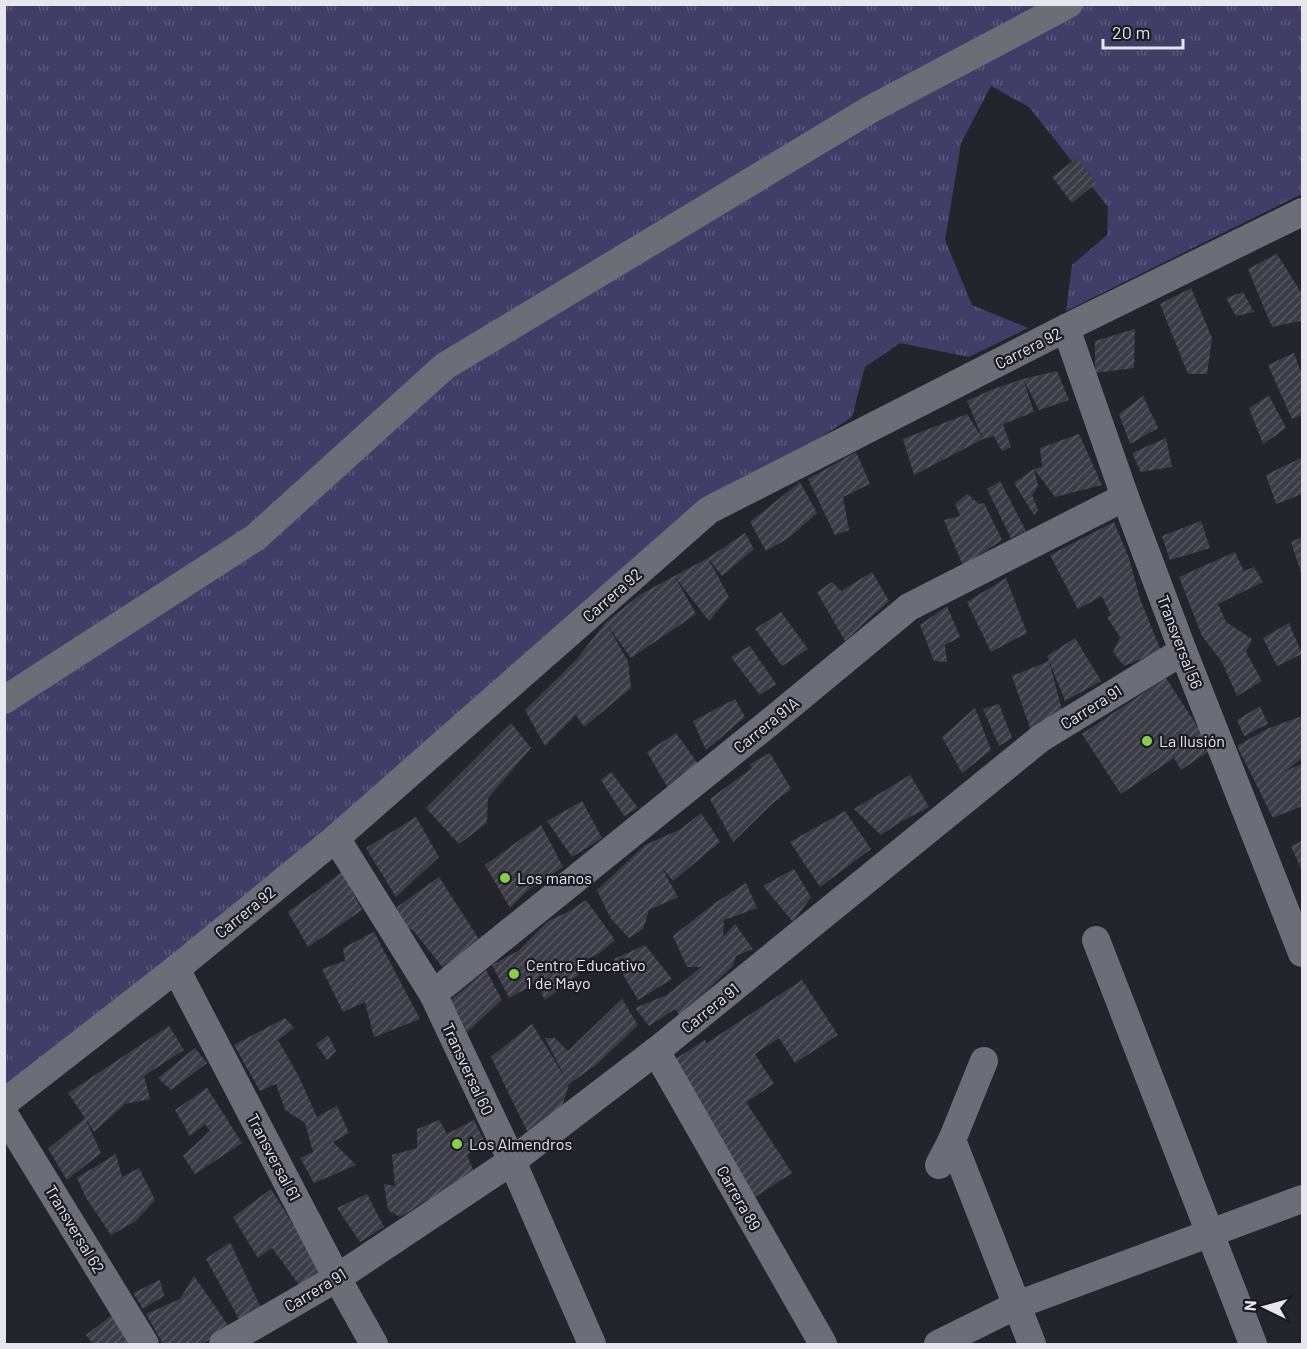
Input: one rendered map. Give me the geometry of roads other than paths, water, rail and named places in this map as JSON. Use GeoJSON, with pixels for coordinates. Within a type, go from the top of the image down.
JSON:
{"type":"FeatureCollection","features":[{"type":"Feature","properties":{"kind":"street"},"geometry":{"type":"LineString","coordinates":[[4,699],[256,537],[445,366],[871,109],[1069,4]]}},
{"type":"Feature","properties":{"kind":"street","name":"Carrera 92"},"geometry":{"type":"LineString","coordinates":[[4,1103],[176,969],[336,838],[709,510],[1066,328],[1302,212]]}},
{"type":"Feature","properties":{"kind":"street","name":"Transversal 56"},"geometry":{"type":"LineString","coordinates":[[1066,328],[1182,651],[1302,953]]}},
{"type":"Feature","properties":{"kind":"street","name":"Carrera 91A"},"geometry":{"type":"LineString","coordinates":[[433,994],[770,722],[909,606],[1125,497]]}},
{"type":"Feature","properties":{"kind":"street","name":"Carrera 91"},"geometry":{"type":"LineString","coordinates":[[223,1344],[337,1278],[512,1161],[656,1052],[1041,738],[1182,651]]}},
{"type":"Feature","properties":{"kind":"street","name":"Transversal 60"},"geometry":{"type":"LineString","coordinates":[[336,838],[433,994],[512,1161],[592,1344]]}},
{"type":"Feature","properties":{"kind":"street"},"geometry":{"type":"LineString","coordinates":[[1096,940],[1253,1344]]}},
{"type":"Feature","properties":{"kind":"street","name":"Transversal 61"},"geometry":{"type":"LineString","coordinates":[[176,969],[337,1278],[374,1344]]}},
{"type":"Feature","properties":{"kind":"street","name":"Carrera 89"},"geometry":{"type":"LineString","coordinates":[[656,1052],[823,1344]]}},
{"type":"Feature","properties":{"kind":"street"},"geometry":{"type":"LineString","coordinates":[[939,1164],[952,1140],[984,1061]]}},
{"type":"Feature","properties":{"kind":"street","name":"Transversal 62"},"geometry":{"type":"LineString","coordinates":[[4,1114],[145,1344]]}},
{"type":"Feature","properties":{"kind":"street"},"geometry":{"type":"LineString","coordinates":[[952,1140],[1032,1344]]}},
{"type":"Feature","properties":{"kind":"street"},"geometry":{"type":"LineString","coordinates":[[938,1344],[1017,1305],[1302,1199]]}},
{"type":"Feature","properties":{"kind":"place","name":"La Ilusión"},"geometry":{"type":"Point","coordinates":[1147,741]}},
{"type":"Feature","properties":{"kind":"place","name":"Los manos"},"geometry":{"type":"Point","coordinates":[505,878]}},
{"type":"Feature","properties":{"kind":"place","name":"Centro Educativo 1 de Mayo"},"geometry":{"type":"Point","coordinates":[514,974]}},
{"type":"Feature","properties":{"kind":"place","name":"Los Almendros"},"geometry":{"type":"Point","coordinates":[457,1144]}}]}
